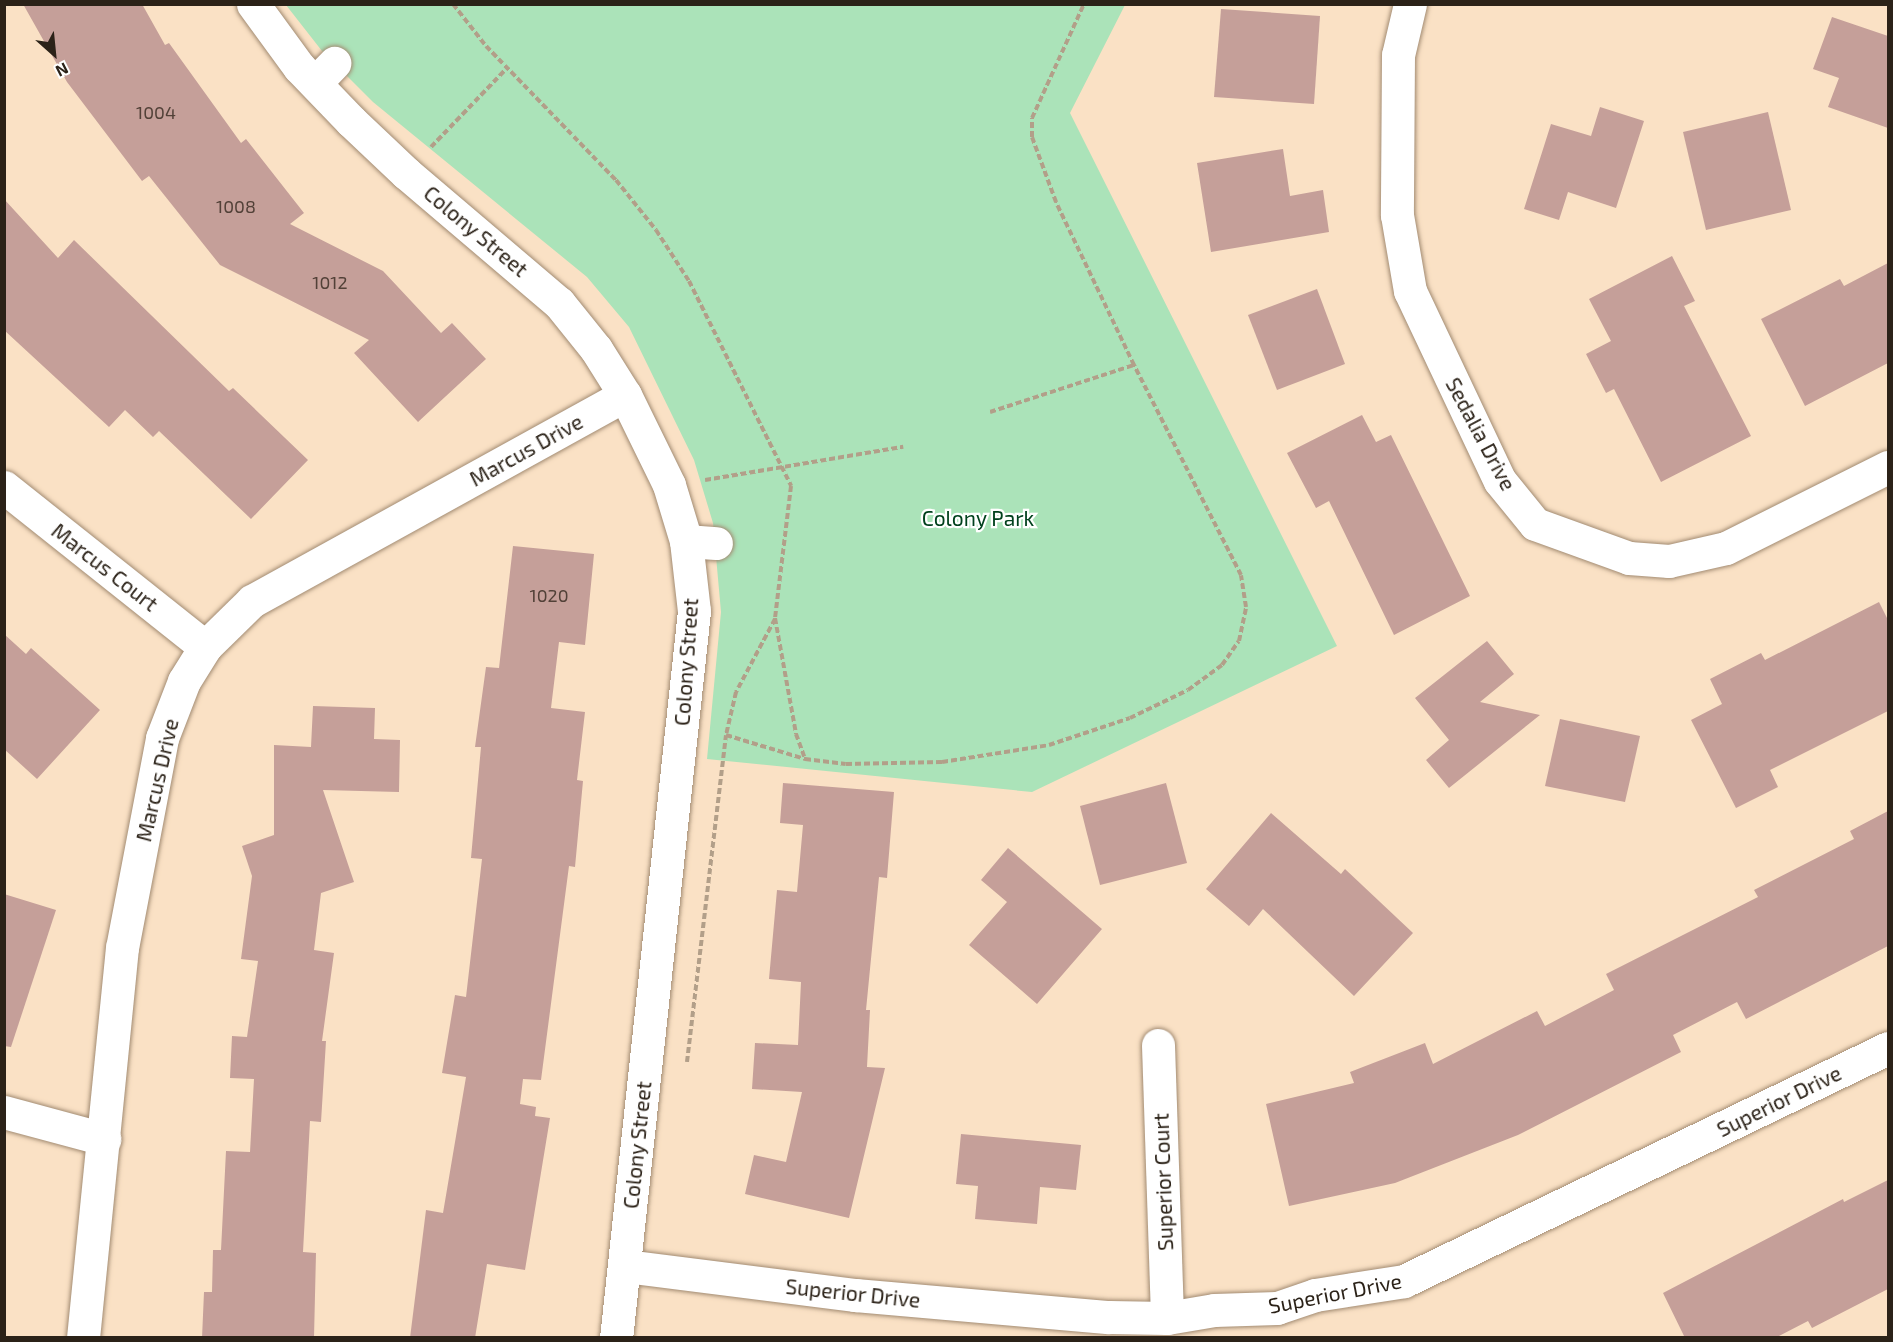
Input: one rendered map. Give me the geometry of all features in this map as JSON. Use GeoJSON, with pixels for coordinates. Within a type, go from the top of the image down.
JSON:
{"type":"FeatureCollection","features":[{"type":"Feature","properties":{"kind":"street","name":"Colony Street"},"geometry":{"type":"LineString","coordinates":[[253,4],[324,73],[406,173],[559,303],[596,349],[625,395],[669,485],[701,542],[616,1338]]}},
{"type":"Feature","properties":{"kind":"street","name":"Sedalia Drive"},"geometry":{"type":"LineString","coordinates":[[1410,4],[1398,55],[1397,215],[1410,291],[1500,481],[1535,524],[1629,558],[1669,561],[1726,548],[1888,467]]}},
{"type":"Feature","properties":{"kind":"street","name":"Marcus Drive"},"geometry":{"type":"LineString","coordinates":[[83,1338],[122,948],[162,738],[184,681],[205,647],[252,601],[625,395]]}},
{"type":"Feature","properties":{"kind":"street","name":"Marcus Court"},"geometry":{"type":"LineString","coordinates":[[4,487],[205,647]]}},
{"type":"Feature","properties":{"kind":"street","name":"Superior Court"},"geometry":{"type":"LineString","coordinates":[[1158,1045],[1167,1318]]}},
{"type":"Feature","properties":{"kind":"street","name":"Superior Drive"},"geometry":{"type":"LineString","coordinates":[[625,1266],[855,1295],[1167,1318],[1214,1310],[1276,1308],[1315,1295],[1404,1281],[1888,1048]]}},
{"type":"Feature","properties":{"kind":"street"},"geometry":{"type":"LineString","coordinates":[[4,1112],[104,1139]]}},
{"type":"Feature","properties":{"kind":"path"},"geometry":{"type":"LineString","coordinates":[[453,4],[507,68],[616,180],[656,230],[689,281],[784,467],[791,502],[775,618],[796,734],[805,759]]}},
{"type":"Feature","properties":{"kind":"path"},"geometry":{"type":"LineString","coordinates":[[775,618],[736,692],[726,735],[805,759],[846,764],[942,762],[1049,745],[1130,718],[1188,690],[1222,665],[1239,641],[1246,607],[1241,575],[1134,365],[1056,202],[1032,137],[1032,118],[1084,4]]}},
{"type":"Feature","properties":{"kind":"path"},"geometry":{"type":"LineString","coordinates":[[406,173],[507,68]]}},
{"type":"Feature","properties":{"kind":"path"},"geometry":{"type":"LineString","coordinates":[[990,412],[1134,365]]}},
{"type":"Feature","properties":{"kind":"path"},"geometry":{"type":"LineString","coordinates":[[669,485],[903,447]]}},
{"type":"Feature","properties":{"kind":"green space","name":"Colony Park"},"geometry":{"type":"Polygon","coordinates":[[[286,5],[1125,5],[1070,113],[1337,646],[1032,792],[707,759],[721,612],[713,523],[694,460],[629,327],[587,277],[373,102],[322,51],[286,5]]]}},
{"type":"Feature","properties":{"kind":"building"},"geometry":{"type":"Polygon","coordinates":[[[23,4],[142,4],[165,45],[169,43],[241,143],[246,139],[304,213],[290,224],[383,271],[441,333],[452,323],[486,359],[418,422],[354,353],[369,340],[220,265],[149,176],[142,181],[67,82],[23,4]]]}},
{"type":"Feature","properties":{"kind":"building"},"geometry":{"type":"Polygon","coordinates":[[[1221,9],[1320,16],[1314,104],[1214,97],[1221,9]]]}},
{"type":"Feature","properties":{"kind":"building"},"geometry":{"type":"Polygon","coordinates":[[[1832,17],[1888,36],[1888,128],[1828,107],[1839,78],[1813,69],[1832,17]]]}},
{"type":"Feature","properties":{"kind":"building"},"geometry":{"type":"Polygon","coordinates":[[[1600,107],[1644,121],[1616,208],[1568,192],[1559,220],[1524,209],[1551,124],[1591,136],[1600,107]]]}},
{"type":"Feature","properties":{"kind":"building"},"geometry":{"type":"Polygon","coordinates":[[[1768,112],[1791,210],[1706,230],[1683,132],[1768,112]]]}},
{"type":"Feature","properties":{"kind":"building"},"geometry":{"type":"Polygon","coordinates":[[[1283,149],[1290,196],[1323,190],[1329,232],[1211,252],[1197,163],[1283,149]]]}},
{"type":"Feature","properties":{"kind":"building"},"geometry":{"type":"Polygon","coordinates":[[[4,199],[58,258],[74,240],[229,391],[233,388],[308,460],[251,519],[159,431],[153,437],[125,410],[109,427],[4,330],[4,199]]]}},
{"type":"Feature","properties":{"kind":"building"},"geometry":{"type":"Polygon","coordinates":[[[1672,256],[1695,301],[1684,306],[1751,436],[1661,482],[1614,389],[1606,393],[1586,354],[1611,341],[1589,299],[1672,256]]]}},
{"type":"Feature","properties":{"kind":"building"},"geometry":{"type":"Polygon","coordinates":[[[1888,263],[1888,363],[1805,406],[1761,319],[1840,279],[1844,286],[1888,263]]]}},
{"type":"Feature","properties":{"kind":"building"},"geometry":{"type":"Polygon","coordinates":[[[1317,289],[1345,364],[1277,390],[1248,315],[1317,289]]]}},
{"type":"Feature","properties":{"kind":"building"},"geometry":{"type":"Polygon","coordinates":[[[1362,415],[1376,442],[1391,435],[1470,596],[1394,635],[1329,501],[1316,508],[1287,453],[1362,415]]]}},
{"type":"Feature","properties":{"kind":"building"},"geometry":{"type":"Polygon","coordinates":[[[513,546],[594,554],[585,645],[559,642],[551,708],[585,712],[577,780],[583,781],[575,867],[569,866],[541,1080],[523,1079],[520,1104],[536,1107],[535,1116],[550,1118],[525,1270],[487,1264],[475,1338],[410,1338],[426,1210],[443,1213],[466,1077],[442,1073],[455,995],[466,997],[482,859],[471,858],[481,747],[475,747],[486,667],[499,668],[513,546]]]}},
{"type":"Feature","properties":{"kind":"building"},"geometry":{"type":"Polygon","coordinates":[[[1879,602],[1888,620],[1888,711],[1770,770],[1778,787],[1736,808],[1691,720],[1722,704],[1710,679],[1761,653],[1765,660],[1879,602]]]}},
{"type":"Feature","properties":{"kind":"building"},"geometry":{"type":"Polygon","coordinates":[[[4,634],[26,654],[31,648],[100,710],[37,779],[4,749],[4,634]]]}},
{"type":"Feature","properties":{"kind":"building"},"geometry":{"type":"Polygon","coordinates":[[[1487,641],[1514,674],[1480,702],[1540,715],[1449,788],[1426,760],[1449,740],[1415,698],[1487,641]]]}},
{"type":"Feature","properties":{"kind":"building"},"geometry":{"type":"Polygon","coordinates":[[[313,706],[375,708],[374,739],[400,740],[399,792],[323,790],[354,882],[321,893],[314,950],[334,953],[322,1041],[326,1041],[321,1122],[310,1121],[303,1252],[316,1253],[314,1338],[202,1338],[204,1292],[212,1292],[213,1250],[221,1250],[226,1151],[250,1152],[254,1079],[230,1078],[232,1036],[247,1037],[258,961],[241,959],[252,876],[242,846],[274,835],[274,745],[311,747],[313,706]]]}},
{"type":"Feature","properties":{"kind":"building"},"geometry":{"type":"Polygon","coordinates":[[[1560,719],[1640,736],[1625,802],[1545,786],[1560,719]]]}},
{"type":"Feature","properties":{"kind":"building"},"geometry":{"type":"Polygon","coordinates":[[[783,783],[894,792],[887,878],[879,877],[866,1010],[870,1010],[867,1067],[885,1068],[849,1218],[745,1194],[754,1155],[786,1162],[802,1092],[752,1089],[755,1043],[798,1045],[801,982],[769,979],[777,890],[797,892],[803,825],[780,823],[783,783]]]}},
{"type":"Feature","properties":{"kind":"building"},"geometry":{"type":"Polygon","coordinates":[[[1166,783],[1187,863],[1100,885],[1080,806],[1166,783]]]}},
{"type":"Feature","properties":{"kind":"building"},"geometry":{"type":"Polygon","coordinates":[[[1888,811],[1888,946],[1746,1019],[1737,1002],[1673,1035],[1681,1052],[1518,1135],[1395,1183],[1289,1206],[1266,1104],[1354,1083],[1350,1072],[1425,1043],[1433,1064],[1537,1011],[1545,1026],[1614,990],[1606,974],[1758,897],[1754,890],[1854,839],[1850,831],[1888,811]]]}},
{"type":"Feature","properties":{"kind":"building"},"geometry":{"type":"Polygon","coordinates":[[[1271,813],[1341,874],[1345,869],[1413,933],[1354,996],[1263,909],[1249,926],[1206,889],[1271,813]]]}},
{"type":"Feature","properties":{"kind":"building"},"geometry":{"type":"Polygon","coordinates":[[[1008,848],[1102,929],[1037,1004],[969,945],[1007,902],[981,880],[1008,848]]]}},
{"type":"Feature","properties":{"kind":"building"},"geometry":{"type":"Polygon","coordinates":[[[4,894],[56,910],[11,1047],[4,1046],[4,894]]]}},
{"type":"Feature","properties":{"kind":"building"},"geometry":{"type":"Polygon","coordinates":[[[961,1134],[1081,1145],[1076,1190],[1040,1187],[1037,1224],[975,1219],[978,1186],[956,1184],[961,1134]]]}},
{"type":"Feature","properties":{"kind":"building"},"geometry":{"type":"Polygon","coordinates":[[[1888,1180],[1888,1289],[1812,1328],[1808,1321],[1775,1338],[1685,1338],[1663,1293],[1843,1199],[1844,1202],[1888,1180]]]}}]}
